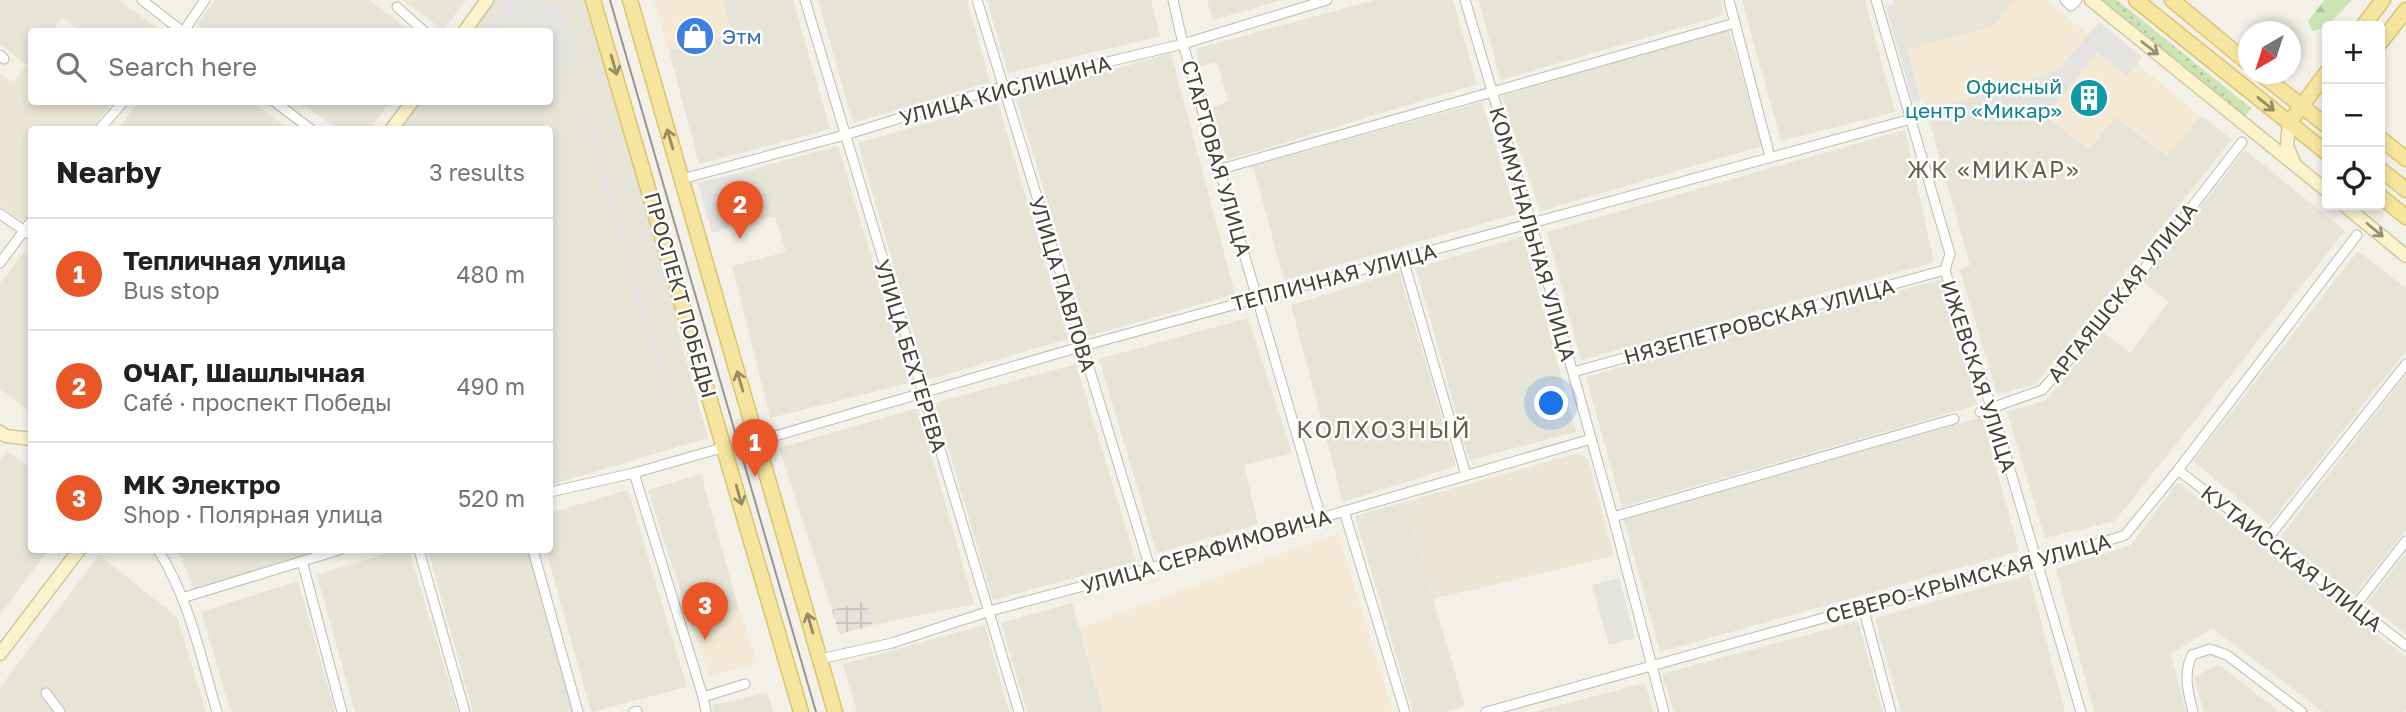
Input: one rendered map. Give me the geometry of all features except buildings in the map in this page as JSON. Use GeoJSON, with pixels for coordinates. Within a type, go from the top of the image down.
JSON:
{"type":"FeatureCollection","features":[{"type":"Feature","properties":{"kind":"main road"},"geometry":{"type":"LineString","coordinates":[[467,28],[487,0]]}},
{"type":"Feature","properties":{"kind":"main road","name":"ПРОСПЕКТ ПОБЕДЫ"},"geometry":{"type":"LineString","coordinates":[[593,0],[801,712]]}},
{"type":"Feature","properties":{"kind":"main road","name":"ПРОСПЕКТ ПОБЕДЫ"},"geometry":{"type":"LineString","coordinates":[[631,0],[835,712]]}},
{"type":"Feature","properties":{"kind":"main road"},"geometry":{"type":"LineString","coordinates":[[2136,0],[2322,149]]}},
{"type":"Feature","properties":{"kind":"main road"},"geometry":{"type":"LineString","coordinates":[[2172,0],[2238,54]]}},
{"type":"Feature","properties":{"kind":"main road"},"geometry":{"type":"LineString","coordinates":[[2367,21],[2383,0]]}},
{"type":"Feature","properties":{"kind":"main road"},"geometry":{"type":"LineString","coordinates":[[2094,3],[2322,187]]}},
{"type":"Feature","properties":{"kind":"main road"},"geometry":{"type":"LineString","coordinates":[[2385,37],[2406,10]]}},
{"type":"Feature","properties":{"kind":"main road"},"geometry":{"type":"LineString","coordinates":[[2296,166],[2287,146],[2289,123],[2322,79]]}},
{"type":"Feature","properties":{"kind":"main road"},"geometry":{"type":"LineString","coordinates":[[2274,84],[2322,122]]}},
{"type":"Feature","properties":{"kind":"main road"},"geometry":{"type":"LineString","coordinates":[[394,126],[410,105]]}},
{"type":"Feature","properties":{"kind":"main road"},"geometry":{"type":"LineString","coordinates":[[2385,142],[2406,159]]}},
{"type":"Feature","properties":{"kind":"main road"},"geometry":{"type":"LineString","coordinates":[[2385,173],[2406,190]]}},
{"type":"Feature","properties":{"kind":"main road"},"geometry":{"type":"LineString","coordinates":[[2385,200],[2406,217]]}},
{"type":"Feature","properties":{"kind":"main road"},"geometry":{"type":"LineString","coordinates":[[2350,210],[2406,256]]}},
{"type":"Feature","properties":{"kind":"main road"},"geometry":{"type":"LineString","coordinates":[[2,437],[28,439]]}},
{"type":"Feature","properties":{"kind":"main road"},"geometry":{"type":"LineString","coordinates":[[0,654],[77,553]]}},
{"type":"Feature","properties":{"kind":"street"},"geometry":{"type":"LineString","coordinates":[[142,0],[178,28]]}},
{"type":"Feature","properties":{"kind":"street"},"geometry":{"type":"LineString","coordinates":[[186,28],[205,0]]}},
{"type":"Feature","properties":{"kind":"street","name":"УЛИЦА БЕХТЕРЕВА"},"geometry":{"type":"LineString","coordinates":[[805,0],[1019,712]]}},
{"type":"Feature","properties":{"kind":"street","name":"УЛИЦА ПАВЛОВА"},"geometry":{"type":"LineString","coordinates":[[977,0],[1150,568]]}},
{"type":"Feature","properties":{"kind":"street","name":"СТАРТОВАЯ УЛИЦА"},"geometry":{"type":"LineString","coordinates":[[1173,0],[1183,44],[1321,518]]}},
{"type":"Feature","properties":{"kind":"street","name":"УЛИЦА КИСЛИЦИНА"},"geometry":{"type":"LineString","coordinates":[[682,179],[845,135],[1002,87],[1183,44],[1327,0]]}},
{"type":"Feature","properties":{"kind":"street","name":"КОММУНАЛЬНАЯ УЛИЦА"},"geometry":{"type":"LineString","coordinates":[[1465,0],[1573,372],[1664,712]]}},
{"type":"Feature","properties":{"kind":"street"},"geometry":{"type":"LineString","coordinates":[[1729,0],[1770,157]]}},
{"type":"Feature","properties":{"kind":"street","name":"ИЖЕВСКАЯ УЛИЦА"},"geometry":{"type":"LineString","coordinates":[[1876,0],[1950,254],[1945,270],[1967,344],[1992,408],[2081,712]]}},
{"type":"Feature","properties":{"kind":"street"},"geometry":{"type":"LineString","coordinates":[[2064,0],[2071,5],[2077,0]]}},
{"type":"Feature","properties":{"kind":"street"},"geometry":{"type":"LineString","coordinates":[[397,7],[421,28]]}},
{"type":"Feature","properties":{"kind":"street"},"geometry":{"type":"LineString","coordinates":[[1221,169],[1735,23]]}},
{"type":"Feature","properties":{"kind":"street"},"geometry":{"type":"LineString","coordinates":[[102,126],[120,105]]}},
{"type":"Feature","properties":{"kind":"street"},"geometry":{"type":"LineString","coordinates":[[279,105],[307,126]]}},
{"type":"Feature","properties":{"kind":"street","name":"ТЕПЛИЧНАЯ УЛИЦА"},"geometry":{"type":"LineString","coordinates":[[758,442],[1083,346],[1911,119]]}},
{"type":"Feature","properties":{"kind":"street","name":"АРГАЯШСКАЯ УЛИЦА"},"geometry":{"type":"LineString","coordinates":[[1980,412],[2042,390],[2103,322],[2242,142]]}},
{"type":"Feature","properties":{"kind":"street"},"geometry":{"type":"LineString","coordinates":[[0,214],[28,233],[0,263]]}},
{"type":"Feature","properties":{"kind":"street","name":"СЕВЕРО-КРЫМСКАЯ УЛИЦА"},"geometry":{"type":"LineString","coordinates":[[1486,712],[1863,607],[2038,563],[2125,535],[2178,470],[2357,235]]}},
{"type":"Feature","properties":{"kind":"street"},"geometry":{"type":"LineString","coordinates":[[1403,259],[1466,475]]}},
{"type":"Feature","properties":{"kind":"street","name":"НЯЗЕПЕТРОВСКАЯ УЛИЦА"},"geometry":{"type":"LineString","coordinates":[[1573,372],[1945,270]]}},
{"type":"Feature","properties":{"kind":"street"},"geometry":{"type":"LineString","coordinates":[[2268,538],[2406,364]]}},
{"type":"Feature","properties":{"kind":"street"},"geometry":{"type":"LineString","coordinates":[[1613,517],[1954,419]]}},
{"type":"Feature","properties":{"kind":"street","name":"УЛИЦА СЕРАФИМОВИЧА"},"geometry":{"type":"LineString","coordinates":[[820,659],[892,643],[990,611],[1150,568],[1591,439]]}},
{"type":"Feature","properties":{"kind":"street"},"geometry":{"type":"LineString","coordinates":[[553,491],[634,473],[725,447]]}},
{"type":"Feature","properties":{"kind":"street","name":"КУТАИССКАЯ УЛИЦА"},"geometry":{"type":"LineString","coordinates":[[2178,470],[2406,646]]}},
{"type":"Feature","properties":{"kind":"street"},"geometry":{"type":"LineString","coordinates":[[634,473],[704,697],[706,712]]}},
{"type":"Feature","properties":{"kind":"street"},"geometry":{"type":"LineString","coordinates":[[1344,511],[1405,712]]}},
{"type":"Feature","properties":{"kind":"street"},"geometry":{"type":"LineString","coordinates":[[2355,606],[2406,541]]}},
{"type":"Feature","properties":{"kind":"street"},"geometry":{"type":"LineString","coordinates":[[160,553],[183,598],[217,712]]}},
{"type":"Feature","properties":{"kind":"street"},"geometry":{"type":"LineString","coordinates":[[183,598],[329,553]]}},
{"type":"Feature","properties":{"kind":"street"},"geometry":{"type":"LineString","coordinates":[[420,553],[465,712]]}},
{"type":"Feature","properties":{"kind":"street"},"geometry":{"type":"LineString","coordinates":[[534,553],[578,712]]}},
{"type":"Feature","properties":{"kind":"street"},"geometry":{"type":"LineString","coordinates":[[302,561],[342,712]]}},
{"type":"Feature","properties":{"kind":"street"},"geometry":{"type":"LineString","coordinates":[[1863,607],[1891,712]]}},
{"type":"Feature","properties":{"kind":"street"},"geometry":{"type":"LineString","coordinates":[[2193,712],[2188,692],[2187,666],[2192,655],[2210,649],[2227,655],[2302,712]]}},
{"type":"Feature","properties":{"kind":"street"},"geometry":{"type":"LineString","coordinates":[[704,697],[745,684]]}},
{"type":"Feature","properties":{"kind":"street"},"geometry":{"type":"LineString","coordinates":[[46,693],[60,712]]}},
{"type":"Feature","properties":{"kind":"shaded area"},"geometry":{"type":"Polygon","coordinates":[[[0,0],[119,0],[157,28],[76,28],[62,18],[54,28],[28,28],[27,65],[0,44],[0,0]]]}},
{"type":"Feature","properties":{"kind":"shaded area"},"geometry":{"type":"Polygon","coordinates":[[[215,0],[369,0],[407,28],[202,28],[197,24],[215,0]]]}},
{"type":"Feature","properties":{"kind":"shaded area"},"geometry":{"type":"Polygon","coordinates":[[[403,0],[466,0],[445,28],[440,28],[403,0]]]}},
{"type":"Feature","properties":{"kind":"shaded area"},"geometry":{"type":"Polygon","coordinates":[[[493,0],[585,0],[676,299],[677,328],[708,438],[553,484],[553,126],[401,126],[417,105],[553,105],[553,28],[472,28],[493,0]]]}},
{"type":"Feature","properties":{"kind":"shaded area"},"geometry":{"type":"Polygon","coordinates":[[[507,0],[528,0],[563,8],[582,67],[553,60],[553,28],[488,28],[507,0]]]}},
{"type":"Feature","properties":{"kind":"shaded area"},"geometry":{"type":"Polygon","coordinates":[[[654,0],[722,0],[733,34],[669,51],[654,0]]]}},
{"type":"Feature","properties":{"kind":"shaded area"},"geometry":{"type":"Polygon","coordinates":[[[722,0],[793,0],[830,129],[699,164],[669,51],[733,34],[722,0]]]}},
{"type":"Feature","properties":{"kind":"shaded area"},"geometry":{"type":"Polygon","coordinates":[[[818,0],[967,0],[990,82],[853,123],[818,0]]]}},
{"type":"Feature","properties":{"kind":"shaded area"},"geometry":{"type":"Polygon","coordinates":[[[987,0],[1151,0],[1160,36],[1008,73],[987,0]]]}},
{"type":"Feature","properties":{"kind":"shaded area"},"geometry":{"type":"Polygon","coordinates":[[[1207,0],[1282,0],[1213,20],[1207,0]]]}},
{"type":"Feature","properties":{"kind":"shaded area"},"geometry":{"type":"Polygon","coordinates":[[[1374,0],[1453,0],[1477,84],[1227,160],[1212,108],[1228,101],[1217,62],[1200,66],[1196,49],[1374,0]]]}},
{"type":"Feature","properties":{"kind":"shaded area"},"geometry":{"type":"Polygon","coordinates":[[[1479,0],[1720,0],[1724,15],[1500,80],[1479,0]]]}},
{"type":"Feature","properties":{"kind":"shaded area"},"geometry":{"type":"Polygon","coordinates":[[[1742,0],[1865,0],[1895,112],[1781,141],[1742,0]]]}},
{"type":"Feature","properties":{"kind":"shaded area"},"geometry":{"type":"Polygon","coordinates":[[[1893,0],[2015,0],[1993,26],[1907,50],[1893,0]]]}},
{"type":"Feature","properties":{"kind":"shaded area"},"geometry":{"type":"Polygon","coordinates":[[[2015,0],[2046,0],[2088,34],[2094,29],[2201,116],[2166,156],[2116,117],[2089,149],[2018,92],[2015,86],[1926,109],[1907,50],[1993,26],[2015,0]]]}},
{"type":"Feature","properties":{"kind":"shaded area"},"geometry":{"type":"Polygon","coordinates":[[[1894,4],[1921,100],[1913,103],[1886,7],[1894,4]]]}},
{"type":"Feature","properties":{"kind":"shaded area"},"geometry":{"type":"Polygon","coordinates":[[[2099,22],[2142,57],[2127,76],[2097,52],[2047,116],[2018,92],[2015,86],[2059,69],[2099,22]]]}},
{"type":"Feature","properties":{"kind":"shaded area"},"geometry":{"type":"Polygon","coordinates":[[[1729,30],[1762,146],[1540,211],[1502,96],[1729,30]]]}},
{"type":"Feature","properties":{"kind":"shaded area"},"geometry":{"type":"Polygon","coordinates":[[[1171,53],[1235,294],[1089,336],[1016,98],[1171,53]]]}},
{"type":"Feature","properties":{"kind":"shaded area"},"geometry":{"type":"Polygon","coordinates":[[[28,63],[28,105],[110,105],[94,126],[28,126],[28,216],[23,223],[0,206],[0,74],[14,82],[28,63]]]}},
{"type":"Feature","properties":{"kind":"shaded area"},"geometry":{"type":"Polygon","coordinates":[[[2015,86],[2018,92],[2088,149],[2116,117],[2166,156],[2201,116],[2232,139],[2035,385],[1997,394],[1960,270],[1970,265],[1926,109],[2015,86]]]}},
{"type":"Feature","properties":{"kind":"shaded area"},"geometry":{"type":"Polygon","coordinates":[[[1482,102],[1516,214],[1284,280],[1253,166],[1482,102]]]}},
{"type":"Feature","properties":{"kind":"shaded area"},"geometry":{"type":"Polygon","coordinates":[[[998,103],[1068,339],[927,380],[858,143],[998,103]]]}},
{"type":"Feature","properties":{"kind":"shaded area"},"geometry":{"type":"Polygon","coordinates":[[[136,105],[257,105],[285,126],[120,126],[136,105]]]}},
{"type":"Feature","properties":{"kind":"shaded area"},"geometry":{"type":"Polygon","coordinates":[[[303,105],[388,105],[372,126],[333,126],[303,105]]]}},
{"type":"Feature","properties":{"kind":"shaded area"},"geometry":{"type":"Polygon","coordinates":[[[591,118],[628,243],[621,245],[585,120],[591,118]]]}},
{"type":"Feature","properties":{"kind":"shaded area"},"geometry":{"type":"Polygon","coordinates":[[[1905,130],[1934,262],[1581,360],[1547,232],[1905,130]]]}},
{"type":"Feature","properties":{"kind":"shaded area"},"geometry":{"type":"Polygon","coordinates":[[[838,146],[909,383],[770,418],[732,266],[786,252],[775,217],[753,220],[739,173],[838,146]]]}},
{"type":"Feature","properties":{"kind":"shaded area"},"geometry":{"type":"Polygon","coordinates":[[[2245,150],[2345,231],[2115,521],[2045,538],[2007,412],[2046,400],[2103,332],[2130,353],[2169,302],[2142,281],[2245,150]]]}},
{"type":"Feature","properties":{"kind":"shaded area"},"geometry":{"type":"Polygon","coordinates":[[[739,173],[753,220],[712,233],[698,183],[739,173]]]}},
{"type":"Feature","properties":{"kind":"shaded area"},"geometry":{"type":"Polygon","coordinates":[[[1523,236],[1576,432],[1469,460],[1416,268],[1523,236]]]}},
{"type":"Feature","properties":{"kind":"shaded area"},"geometry":{"type":"Polygon","coordinates":[[[629,251],[670,387],[664,389],[623,252],[629,251]]]}},
{"type":"Feature","properties":{"kind":"shaded area"},"geometry":{"type":"Polygon","coordinates":[[[2358,251],[2406,288],[2406,351],[2269,524],[2193,461],[2358,251]]]}},
{"type":"Feature","properties":{"kind":"shaded area"},"geometry":{"type":"Polygon","coordinates":[[[24,252],[28,254],[28,411],[0,389],[0,283],[24,252]]]}},
{"type":"Feature","properties":{"kind":"shaded area"},"geometry":{"type":"Polygon","coordinates":[[[1399,272],[1456,466],[1343,502],[1291,305],[1399,272]]]}},
{"type":"Feature","properties":{"kind":"shaded area"},"geometry":{"type":"Polygon","coordinates":[[[1942,279],[1977,405],[1622,507],[1586,377],[1942,279]]]}},
{"type":"Feature","properties":{"kind":"shaded area"},"geometry":{"type":"Polygon","coordinates":[[[1248,318],[1292,453],[1244,465],[1258,524],[1157,553],[1099,359],[1248,318]]]}},
{"type":"Feature","properties":{"kind":"shaded area"},"geometry":{"type":"Polygon","coordinates":[[[1076,364],[1136,561],[993,600],[935,403],[1076,364]]]}},
{"type":"Feature","properties":{"kind":"shaded area"},"geometry":{"type":"Polygon","coordinates":[[[2406,374],[2406,530],[2354,595],[2280,537],[2406,374]]]}},
{"type":"Feature","properties":{"kind":"shaded area"},"geometry":{"type":"Polygon","coordinates":[[[918,408],[974,604],[873,625],[866,601],[832,610],[779,448],[918,408]]]}},
{"type":"Feature","properties":{"kind":"shaded area"},"geometry":{"type":"Polygon","coordinates":[[[1982,417],[2019,551],[1660,652],[1624,520],[1982,417]]]}},
{"type":"Feature","properties":{"kind":"shaded area"},"geometry":{"type":"Polygon","coordinates":[[[7,451],[28,467],[28,553],[46,553],[0,614],[0,461],[7,451]]]}},
{"type":"Feature","properties":{"kind":"shaded area"},"geometry":{"type":"Polygon","coordinates":[[[1578,453],[1588,459],[1614,556],[1433,599],[1404,502],[1578,453]]]}},
{"type":"Feature","properties":{"kind":"shaded area"},"geometry":{"type":"Polygon","coordinates":[[[701,474],[739,610],[692,627],[648,490],[701,474]]]}},
{"type":"Feature","properties":{"kind":"shaded area"},"geometry":{"type":"Polygon","coordinates":[[[2178,482],[2406,657],[2404,712],[2323,712],[2212,628],[2171,654],[2186,712],[2094,712],[2056,569],[2131,545],[2178,482]]]}},
{"type":"Feature","properties":{"kind":"shaded area"},"geometry":{"type":"Polygon","coordinates":[[[628,490],[687,687],[591,712],[547,553],[553,553],[553,512],[628,490]]]}},
{"type":"Feature","properties":{"kind":"shaded area"},"geometry":{"type":"Polygon","coordinates":[[[1404,502],[1465,706],[1444,712],[1413,712],[1355,516],[1404,502]]]}},
{"type":"Feature","properties":{"kind":"shaded area"},"geometry":{"type":"Polygon","coordinates":[[[1338,533],[1393,712],[1103,712],[1080,628],[1338,533]]]}},
{"type":"Feature","properties":{"kind":"shaded area"},"geometry":{"type":"Polygon","coordinates":[[[178,553],[319,553],[194,589],[178,553]]]}},
{"type":"Feature","properties":{"kind":"shaded area"},"geometry":{"type":"Polygon","coordinates":[[[387,553],[410,553],[458,712],[355,712],[317,575],[387,553]]]}},
{"type":"Feature","properties":{"kind":"shaded area"},"geometry":{"type":"Polygon","coordinates":[[[429,553],[530,553],[574,712],[473,712],[429,553]]]}},
{"type":"Feature","properties":{"kind":"shaded area"},"geometry":{"type":"Polygon","coordinates":[[[2406,553],[2406,634],[2367,603],[2406,553]]]}},
{"type":"Feature","properties":{"kind":"shaded area"},"geometry":{"type":"Polygon","coordinates":[[[99,555],[177,617],[206,712],[0,712],[0,688],[99,555]]]}},
{"type":"Feature","properties":{"kind":"shaded area"},"geometry":{"type":"Polygon","coordinates":[[[2029,575],[2065,712],[1901,712],[1875,618],[2029,575]]]}},
{"type":"Feature","properties":{"kind":"shaded area"},"geometry":{"type":"Polygon","coordinates":[[[1619,578],[1635,638],[1609,645],[1592,585],[1619,578]]]}},
{"type":"Feature","properties":{"kind":"shaded area"},"geometry":{"type":"Polygon","coordinates":[[[298,581],[335,712],[231,712],[201,612],[298,581]]]}},
{"type":"Feature","properties":{"kind":"shaded area"},"geometry":{"type":"Polygon","coordinates":[[[866,601],[873,625],[839,634],[832,610],[866,601]]]}},
{"type":"Feature","properties":{"kind":"shaded area"},"geometry":{"type":"Polygon","coordinates":[[[1072,603],[1103,712],[1027,712],[1001,623],[1072,603]]]}},
{"type":"Feature","properties":{"kind":"shaded area"},"geometry":{"type":"Polygon","coordinates":[[[739,610],[757,663],[710,676],[692,627],[739,610]]]}},
{"type":"Feature","properties":{"kind":"shaded area"},"geometry":{"type":"Polygon","coordinates":[[[1858,621],[1883,712],[1674,712],[1662,674],[1858,621]]]}},
{"type":"Feature","properties":{"kind":"shaded area"},"geometry":{"type":"Polygon","coordinates":[[[985,625],[1009,712],[857,712],[843,664],[985,625]]]}},
{"type":"Feature","properties":{"kind":"shaded area"},"geometry":{"type":"Polygon","coordinates":[[[2218,664],[2280,712],[2204,712],[2194,678],[2218,664]]]}},
{"type":"Feature","properties":{"kind":"shaded area"},"geometry":{"type":"Polygon","coordinates":[[[1645,683],[1653,712],[1534,712],[1645,683]]]}},
{"type":"Feature","properties":{"kind":"shaded area"},"geometry":{"type":"Polygon","coordinates":[[[768,693],[773,712],[713,712],[712,705],[768,693]]]}},
{"type":"Feature","properties":{"kind":"green space"},"geometry":{"type":"Polygon","coordinates":[[[2100,0],[2117,0],[2251,108],[2245,116],[2100,0]]]}},
{"type":"Feature","properties":{"kind":"green space"},"geometry":{"type":"Polygon","coordinates":[[[2325,0],[2352,0],[2332,21],[2322,21],[2322,28],[2312,31],[2308,21],[2325,0]]]}},
{"type":"Feature","properties":{"kind":"tram line"},"geometry":{"type":"LineString","coordinates":[[610,0],[816,712]]}},
{"type":"Feature","properties":{"kind":"place","name":"Этм"},"geometry":{"type":"Point","coordinates":[695,36]}},
{"type":"Feature","properties":{"kind":"place","name":"Офисный центр «Микар»"},"geometry":{"type":"Point","coordinates":[2089,98]}},
{"type":"Feature","properties":{"kind":"place","name":"ОЧАГ, Шашлычная"},"geometry":{"type":"Point","coordinates":[740,239]}},
{"type":"Feature","properties":{"kind":"place","name":"Тепличная улица"},"geometry":{"type":"Point","coordinates":[755,477]}},
{"type":"Feature","properties":{"kind":"place","name":"МК Электро"},"geometry":{"type":"Point","coordinates":[705,640]}},
{"type":"Feature","properties":{"kind":"district","name":"ЖК «МИКАР»"},"geometry":{"type":"Point","coordinates":[1994,169]}},
{"type":"Feature","properties":{"kind":"district","name":"КОЛХОЗНЫЙ"},"geometry":{"type":"Point","coordinates":[1384,428]}}]}
